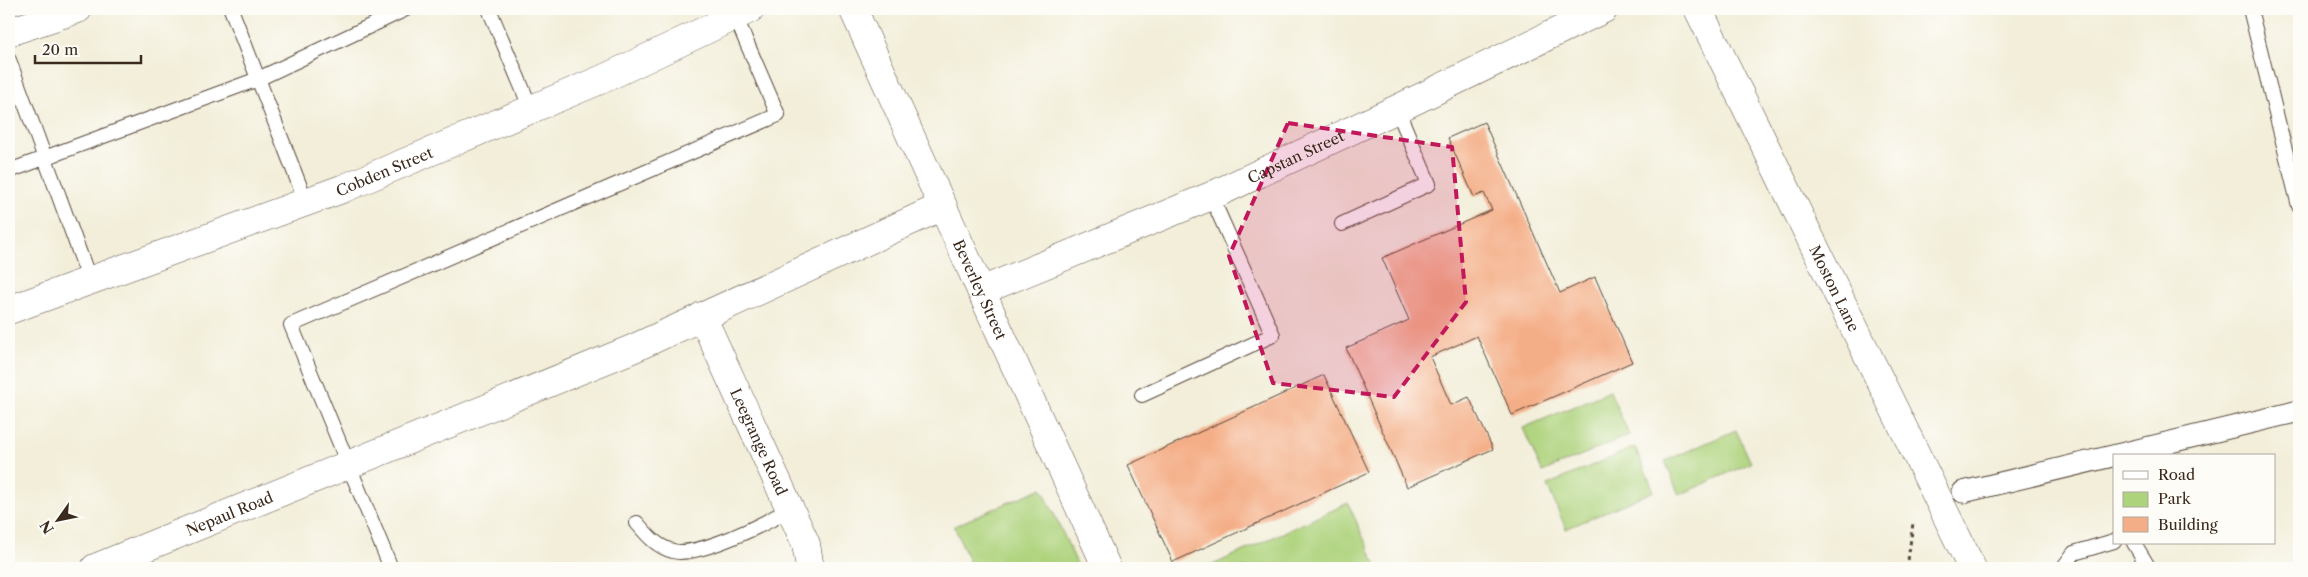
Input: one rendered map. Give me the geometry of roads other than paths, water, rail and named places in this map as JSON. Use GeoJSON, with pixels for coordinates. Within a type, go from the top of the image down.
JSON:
{"type":"FeatureCollection","features":[{"type":"Feature","properties":{"kind":"street"},"geometry":{"type":"LineString","coordinates":[[9,32],[78,9]]}},
{"type":"Feature","properties":{"kind":"street","name":"Beverley Street"},"geometry":{"type":"LineString","coordinates":[[853,9],[1107,568]]}},
{"type":"Feature","properties":{"kind":"street","name":"Capstan Street"},"geometry":{"type":"LineString","coordinates":[[981,291],[1211,196],[1604,9]]}},
{"type":"Feature","properties":{"kind":"street","name":"Moston Lane"},"geometry":{"type":"LineString","coordinates":[[1698,9],[1972,568]]}},
{"type":"Feature","properties":{"kind":"street","name":"Cobden Street"},"geometry":{"type":"LineString","coordinates":[[9,310],[306,202],[605,78],[739,11]]}},
{"type":"Feature","properties":{"kind":"street","name":"Nepaul Road"},"geometry":{"type":"LineString","coordinates":[[95,568],[632,349],[943,206]]}},
{"type":"Feature","properties":{"kind":"street","name":"Leegrange Road"},"geometry":{"type":"LineString","coordinates":[[702,316],[788,509],[806,544],[810,568]]}},
{"type":"Feature","properties":{"kind":"street"},"geometry":{"type":"LineString","coordinates":[[2123,454],[2299,412]]}},
{"type":"Feature","properties":{"kind":"street"},"geometry":{"type":"LineString","coordinates":[[1963,492],[2113,456]]}},
{"type":"Feature","properties":{"kind":"lane"},"geometry":{"type":"LineString","coordinates":[[231,9],[306,202]]}},
{"type":"Feature","properties":{"kind":"lane"},"geometry":{"type":"LineString","coordinates":[[9,171],[258,79],[406,9]]}},
{"type":"Feature","properties":{"kind":"lane"},"geometry":{"type":"LineString","coordinates":[[489,9],[531,109]]}},
{"type":"Feature","properties":{"kind":"lane"},"geometry":{"type":"LineString","coordinates":[[2250,9],[2299,206]]}},
{"type":"Feature","properties":{"kind":"lane"},"geometry":{"type":"LineString","coordinates":[[391,568],[356,461],[290,325],[778,116],[739,11]]}},
{"type":"Feature","properties":{"kind":"lane"},"geometry":{"type":"LineString","coordinates":[[9,60],[90,281]]}},
{"type":"Feature","properties":{"kind":"lane"},"geometry":{"type":"LineString","coordinates":[[1342,224],[1430,184],[1397,109]]}},
{"type":"Feature","properties":{"kind":"lane"},"geometry":{"type":"LineString","coordinates":[[1142,395],[1273,335],[1211,196]]}},
{"type":"Feature","properties":{"kind":"lane"},"geometry":{"type":"LineString","coordinates":[[637,523],[648,537],[662,547],[675,552],[710,545],[734,536],[777,517],[788,509]]}},
{"type":"Feature","properties":{"kind":"lane"},"geometry":{"type":"LineString","coordinates":[[2062,568],[2074,553],[2113,541]]}},
{"type":"Feature","properties":{"kind":"lane"},"geometry":{"type":"LineString","coordinates":[[2135,544],[2149,568]]}}]}
